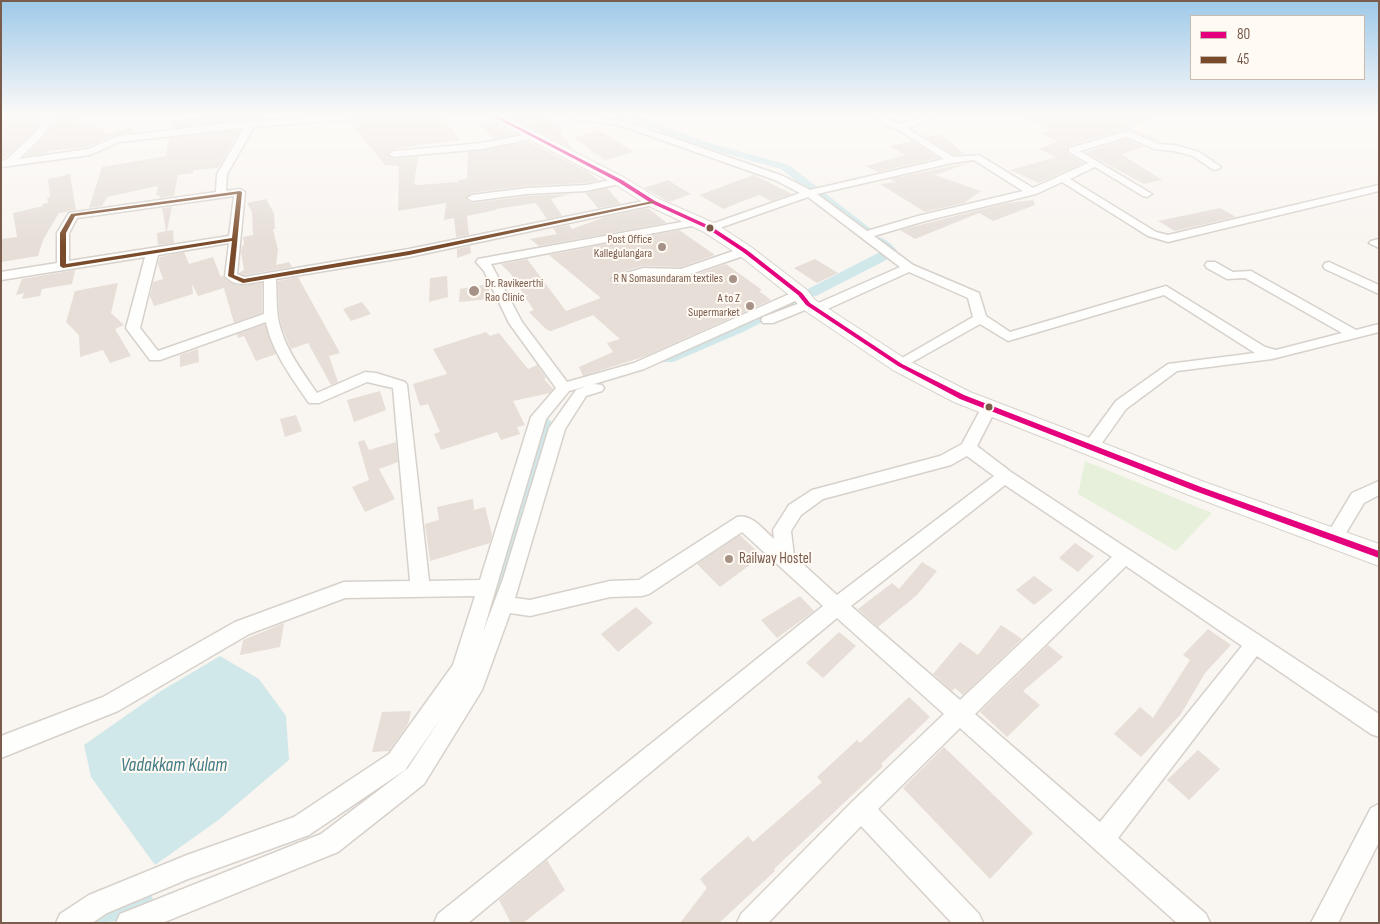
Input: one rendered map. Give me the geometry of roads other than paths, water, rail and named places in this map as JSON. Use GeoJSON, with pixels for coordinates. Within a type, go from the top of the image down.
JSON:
{"type":"FeatureCollection","features":[{"type":"Feature","properties":{"kind":"main road"},"geometry":{"type":"LineString","coordinates":[[579,159],[620,181],[653,202],[704,225],[745,251],[808,303],[900,365],[962,397],[1198,489],[1379,555]]}},
{"type":"Feature","properties":{"kind":"street"},"geometry":{"type":"LineString","coordinates":[[5,163],[35,159]]}},
{"type":"Feature","properties":{"kind":"street"},"geometry":{"type":"LineString","coordinates":[[221,195],[222,174],[231,159]]}},
{"type":"Feature","properties":{"kind":"street"},"geometry":{"type":"LineString","coordinates":[[724,159],[778,178],[809,193],[908,267],[974,296],[980,318],[1008,336],[1166,290],[1260,350],[1276,354]]}},
{"type":"Feature","properties":{"kind":"street"},"geometry":{"type":"LineString","coordinates":[[564,388],[516,323],[489,269],[482,262],[704,225],[809,193],[959,159]]}},
{"type":"Feature","properties":{"kind":"street"},"geometry":{"type":"LineString","coordinates":[[979,159],[1032,192]]}},
{"type":"Feature","properties":{"kind":"street"},"geometry":{"type":"LineString","coordinates":[[1088,159],[1146,194]]}},
{"type":"Feature","properties":{"kind":"street"},"geometry":{"type":"LineString","coordinates":[[1204,159],[1216,167]]}},
{"type":"Feature","properties":{"kind":"street"},"geometry":{"type":"LineString","coordinates":[[868,238],[922,218],[1032,192],[1096,164]]}},
{"type":"Feature","properties":{"kind":"street"},"geometry":{"type":"LineString","coordinates":[[1062,178],[1152,234],[1168,239],[1379,188]]}},
{"type":"Feature","properties":{"kind":"street"},"geometry":{"type":"LineString","coordinates":[[472,198],[527,191],[586,188],[620,181]]}},
{"type":"Feature","properties":{"kind":"street"},"geometry":{"type":"LineString","coordinates":[[63,266],[63,233],[73,215],[240,192],[231,276],[243,281],[409,253],[653,202]]}},
{"type":"Feature","properties":{"kind":"street"},"geometry":{"type":"LineString","coordinates":[[1,276],[235,239]]}},
{"type":"Feature","properties":{"kind":"street"},"geometry":{"type":"LineString","coordinates":[[617,280],[643,272],[682,273],[745,251]]}},
{"type":"Feature","properties":{"kind":"street"},"geometry":{"type":"LineString","coordinates":[[152,253],[133,328],[155,357],[272,316]]}},
{"type":"Feature","properties":{"kind":"street"},"geometry":{"type":"LineString","coordinates":[[1211,264],[1231,276],[1246,274],[1354,334]]}},
{"type":"Feature","properties":{"kind":"street"},"geometry":{"type":"LineString","coordinates":[[1329,266],[1379,290]]}},
{"type":"Feature","properties":{"kind":"street"},"geometry":{"type":"LineString","coordinates":[[69,923],[98,904],[187,867],[301,827],[397,762],[462,669],[539,417],[564,388],[639,366],[908,267]]}},
{"type":"Feature","properties":{"kind":"street"},"geometry":{"type":"LineString","coordinates":[[270,276],[272,316],[276,334],[292,368],[314,400],[365,377],[376,378],[400,386],[420,589]]}},
{"type":"Feature","properties":{"kind":"street"},"geometry":{"type":"LineString","coordinates":[[129,923],[329,843],[416,776],[475,683],[503,604],[557,428],[581,393],[659,367],[704,346],[808,303]]}},
{"type":"Feature","properties":{"kind":"street"},"geometry":{"type":"LineString","coordinates":[[900,365],[980,318]]}},
{"type":"Feature","properties":{"kind":"street"},"geometry":{"type":"LineString","coordinates":[[1091,446],[1121,405],[1173,367],[1276,354],[1379,328]]}},
{"type":"Feature","properties":{"kind":"street"},"geometry":{"type":"LineString","coordinates":[[785,559],[782,530],[795,510],[818,494],[945,461],[968,448],[989,407]]}},
{"type":"Feature","properties":{"kind":"street"},"geometry":{"type":"LineString","coordinates":[[968,448],[1005,476],[1379,727]]}},
{"type":"Feature","properties":{"kind":"street"},"geometry":{"type":"LineString","coordinates":[[447,923],[838,606],[1005,476]]}},
{"type":"Feature","properties":{"kind":"street"},"geometry":{"type":"LineString","coordinates":[[1334,538],[1358,498],[1379,487]]}},
{"type":"Feature","properties":{"kind":"street"},"geometry":{"type":"LineString","coordinates":[[503,604],[530,608],[610,588],[642,588],[743,522],[1198,923]]}},
{"type":"Feature","properties":{"kind":"street"},"geometry":{"type":"LineString","coordinates":[[750,923],[861,809],[1125,556]]}},
{"type":"Feature","properties":{"kind":"street"},"geometry":{"type":"LineString","coordinates":[[1,747],[110,704],[242,628],[344,590],[487,588]]}},
{"type":"Feature","properties":{"kind":"street"},"geometry":{"type":"LineString","coordinates":[[1102,839],[1255,644]]}},
{"type":"Feature","properties":{"kind":"street"},"geometry":{"type":"LineString","coordinates":[[861,809],[970,923]]}},
{"type":"Feature","properties":{"kind":"street"},"geometry":{"type":"LineString","coordinates":[[1324,923],[1379,816]]}},
{"type":"Feature","properties":{"kind":"water","name":"Vadakkam Kulam"},"geometry":{"type":"Polygon","coordinates":[[[220,656],[259,679],[286,716],[289,760],[217,821],[155,865],[91,777],[84,745],[161,691],[220,656]]]}},
{"type":"Feature","properties":{"kind":"waterway"},"geometry":{"type":"LineString","coordinates":[[757,159],[785,167],[864,229]]}},
{"type":"Feature","properties":{"kind":"waterway"},"geometry":{"type":"LineString","coordinates":[[811,293],[891,252],[879,241]]}},
{"type":"Feature","properties":{"kind":"waterway"},"geometry":{"type":"LineString","coordinates":[[667,358],[738,329],[798,299]]}},
{"type":"Feature","properties":{"kind":"waterway"},"geometry":{"type":"LineString","coordinates":[[497,600],[544,424]]}},
{"type":"Feature","properties":{"kind":"waterway"},"geometry":{"type":"LineString","coordinates":[[90,923],[138,898]]}},
{"type":"Feature","properties":{"kind":"place","name":"Post Office Kallegulangara"},"geometry":{"type":"Point","coordinates":[662,247]}},
{"type":"Feature","properties":{"kind":"place","name":"R N Somasundaram textiles"},"geometry":{"type":"Point","coordinates":[733,279]}},
{"type":"Feature","properties":{"kind":"place","name":"Dr. Ravikeerthi Rao Clinic"},"geometry":{"type":"Point","coordinates":[474,291]}},
{"type":"Feature","properties":{"kind":"place","name":"A to Z Supermarket"},"geometry":{"type":"Point","coordinates":[750,306]}},
{"type":"Feature","properties":{"kind":"place","name":"Railway Hostel"},"geometry":{"type":"Point","coordinates":[729,559]}}]}
